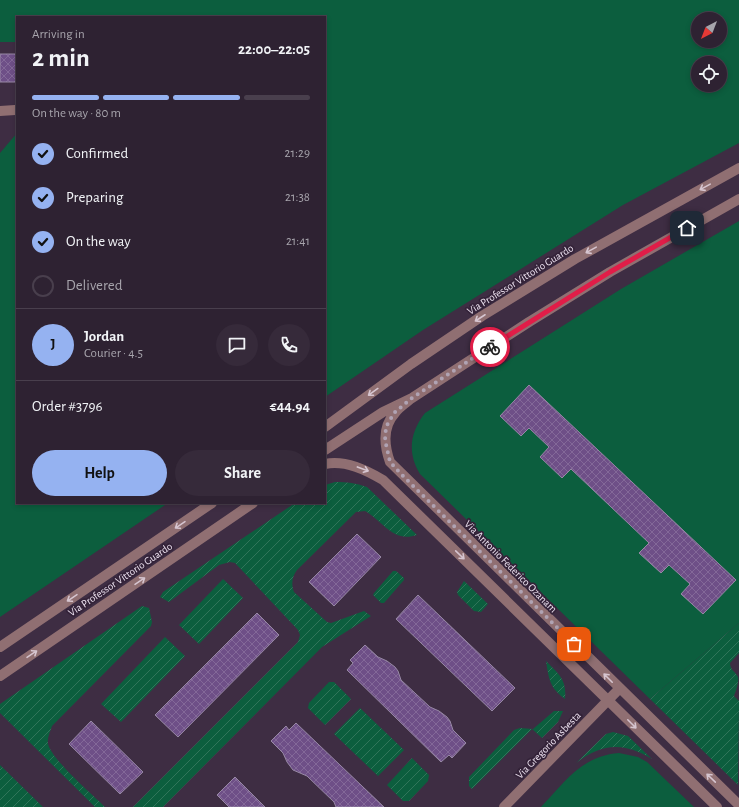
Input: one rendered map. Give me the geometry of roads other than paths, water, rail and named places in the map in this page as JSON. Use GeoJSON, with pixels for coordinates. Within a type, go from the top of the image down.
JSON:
{"type":"FeatureCollection","features":[{"type":"Feature","properties":{"kind":"street"},"geometry":{"type":"LineString","coordinates":[[0,111],[15,110]]}},
{"type":"Feature","properties":{"kind":"street","name":"Via Professor Vittorio Guardo"},"geometry":{"type":"LineString","coordinates":[[326,426],[411,364],[482,316],[575,259],[739,168]]}},
{"type":"Feature","properties":{"kind":"street"},"geometry":{"type":"LineString","coordinates":[[326,449],[383,412],[412,398],[529,322],[610,272],[739,199]]}},
{"type":"Feature","properties":{"kind":"street","name":"Via Antonio Federico Ozanam"},"geometry":{"type":"LineString","coordinates":[[412,398],[394,413],[386,427],[385,440],[390,462],[619,689],[739,805]]}},
{"type":"Feature","properties":{"kind":"street"},"geometry":{"type":"LineString","coordinates":[[326,464],[348,464],[368,471],[383,480],[717,807]]}},
{"type":"Feature","properties":{"kind":"street","name":"Via Professor Vittorio Guardo"},"geometry":{"type":"LineString","coordinates":[[0,647],[211,504]]}},
{"type":"Feature","properties":{"kind":"street","name":"Via Professor Vittorio Guardo"},"geometry":{"type":"LineString","coordinates":[[0,676],[252,504]]}},
{"type":"Feature","properties":{"kind":"street","name":"Via Gregorio Asbesta"},"geometry":{"type":"LineString","coordinates":[[504,807],[619,689]]}}]}
